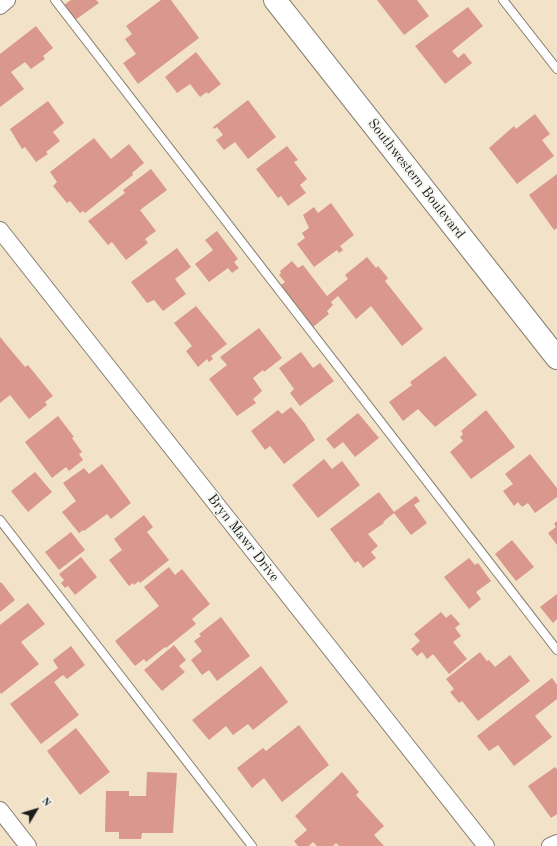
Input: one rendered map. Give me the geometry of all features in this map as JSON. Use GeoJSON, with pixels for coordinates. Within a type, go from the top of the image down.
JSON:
{"type":"FeatureCollection","features":[{"type":"Feature","properties":{"kind":"street"},"geometry":{"type":"LineString","coordinates":[[0,6],[7,0]]}},
{"type":"Feature","properties":{"kind":"street","name":"Southwestern Boulevard"},"geometry":{"type":"LineString","coordinates":[[274,0],[557,358]]}},
{"type":"Feature","properties":{"kind":"street","name":"Bryn Mawr Drive"},"geometry":{"type":"LineString","coordinates":[[0,230],[486,846]]}},
{"type":"Feature","properties":{"kind":"street"},"geometry":{"type":"LineString","coordinates":[[0,810],[28,846]]}},
{"type":"Feature","properties":{"kind":"street"},"geometry":{"type":"LineString","coordinates":[[550,846],[557,843]]}},
{"type":"Feature","properties":{"kind":"lane"},"geometry":{"type":"LineString","coordinates":[[55,0],[557,650]]}},
{"type":"Feature","properties":{"kind":"lane"},"geometry":{"type":"LineString","coordinates":[[503,0],[557,69]]}},
{"type":"Feature","properties":{"kind":"lane"},"geometry":{"type":"LineString","coordinates":[[0,520],[252,846]]}},
{"type":"Feature","properties":{"kind":"building"},"geometry":{"type":"Polygon","coordinates":[[[71,0],[96,0],[99,3],[75,20],[64,5],[71,0]]]}},
{"type":"Feature","properties":{"kind":"building"},"geometry":{"type":"Polygon","coordinates":[[[161,0],[171,0],[199,38],[138,84],[123,63],[136,54],[125,39],[132,34],[126,26],[161,0]]]}},
{"type":"Feature","properties":{"kind":"building"},"geometry":{"type":"Polygon","coordinates":[[[377,0],[417,0],[429,16],[404,35],[377,0]]]}},
{"type":"Feature","properties":{"kind":"building"},"geometry":{"type":"Polygon","coordinates":[[[468,7],[483,26],[452,51],[458,58],[464,53],[472,63],[445,84],[415,46],[468,7]]]}},
{"type":"Feature","properties":{"kind":"building"},"geometry":{"type":"Polygon","coordinates":[[[36,26],[53,48],[43,56],[45,59],[31,69],[25,62],[11,72],[24,89],[0,107],[0,54],[36,26]]]}},
{"type":"Feature","properties":{"kind":"building"},"geometry":{"type":"Polygon","coordinates":[[[196,52],[221,84],[208,94],[207,92],[200,97],[190,84],[177,93],[165,77],[196,52]]]}},
{"type":"Feature","properties":{"kind":"building"},"geometry":{"type":"Polygon","coordinates":[[[248,100],[276,137],[248,159],[235,142],[224,150],[216,140],[223,135],[217,127],[214,129],[213,127],[248,100]]]}},
{"type":"Feature","properties":{"kind":"building"},"geometry":{"type":"Polygon","coordinates":[[[48,101],[64,123],[53,132],[60,141],[46,152],[48,154],[36,162],[25,147],[22,149],[10,129],[48,101]]]}},
{"type":"Feature","properties":{"kind":"building"},"geometry":{"type":"Polygon","coordinates":[[[535,114],[550,134],[542,140],[554,156],[517,184],[489,148],[514,126],[516,129],[535,114]]]}},
{"type":"Feature","properties":{"kind":"building"},"geometry":{"type":"Polygon","coordinates":[[[94,138],[111,159],[129,144],[144,163],[132,173],[133,175],[85,213],[83,211],[80,213],[70,201],[67,203],[53,186],[57,182],[50,172],[94,138]]]}},
{"type":"Feature","properties":{"kind":"building"},"geometry":{"type":"Polygon","coordinates":[[[287,146],[298,160],[294,162],[307,179],[300,185],[306,193],[288,206],[281,196],[278,198],[256,169],[287,146]]]}},
{"type":"Feature","properties":{"kind":"building"},"geometry":{"type":"Polygon","coordinates":[[[151,169],[167,190],[140,210],[156,231],[145,239],[148,243],[126,260],[112,242],[108,245],[88,221],[125,193],[123,190],[151,169]]]}},
{"type":"Feature","properties":{"kind":"building"},"geometry":{"type":"Polygon","coordinates":[[[557,174],[557,228],[554,230],[529,195],[557,174]]]}},
{"type":"Feature","properties":{"kind":"building"},"geometry":{"type":"Polygon","coordinates":[[[331,203],[354,235],[340,246],[343,250],[339,253],[337,250],[314,267],[297,244],[305,238],[302,233],[309,228],[303,215],[314,207],[318,213],[331,203]]]}},
{"type":"Feature","properties":{"kind":"building"},"geometry":{"type":"Polygon","coordinates":[[[217,231],[238,259],[234,262],[239,268],[232,273],[228,268],[209,282],[195,264],[213,250],[205,240],[217,231]]]}},
{"type":"Feature","properties":{"kind":"building"},"geometry":{"type":"Polygon","coordinates":[[[177,248],[191,267],[175,279],[186,294],[163,311],[154,300],[147,303],[131,282],[177,248]]]}},
{"type":"Feature","properties":{"kind":"building"},"geometry":{"type":"Polygon","coordinates":[[[367,257],[376,268],[378,266],[388,278],[385,281],[423,329],[402,346],[371,306],[356,319],[338,296],[331,302],[333,305],[327,311],[329,314],[313,327],[281,285],[285,282],[279,275],[281,273],[280,271],[292,261],[298,268],[303,265],[327,296],[348,279],[345,275],[367,257]]]}},
{"type":"Feature","properties":{"kind":"building"},"geometry":{"type":"Polygon","coordinates":[[[196,306],[227,344],[211,356],[213,359],[209,362],[207,359],[198,367],[186,351],[192,346],[174,323],[196,306]]]}},
{"type":"Feature","properties":{"kind":"building"},"geometry":{"type":"Polygon","coordinates":[[[259,328],[282,358],[264,372],[263,370],[253,378],[262,391],[253,399],[256,403],[237,416],[209,379],[227,365],[220,357],[259,328]]]}},
{"type":"Feature","properties":{"kind":"building"},"geometry":{"type":"Polygon","coordinates":[[[0,337],[25,367],[28,365],[53,396],[45,402],[47,405],[29,419],[10,395],[0,403],[0,337]]]}},
{"type":"Feature","properties":{"kind":"building"},"geometry":{"type":"Polygon","coordinates":[[[301,352],[313,368],[320,363],[334,381],[300,406],[290,393],[294,389],[279,368],[301,352]]]}},
{"type":"Feature","properties":{"kind":"building"},"geometry":{"type":"Polygon","coordinates":[[[445,356],[477,395],[435,427],[418,409],[403,421],[389,402],[412,385],[410,382],[445,356]]]}},
{"type":"Feature","properties":{"kind":"building"},"geometry":{"type":"Polygon","coordinates":[[[291,407],[305,424],[315,440],[284,464],[270,446],[265,450],[251,431],[278,410],[282,414],[291,407]]]}},
{"type":"Feature","properties":{"kind":"building"},"geometry":{"type":"Polygon","coordinates":[[[486,410],[515,447],[471,479],[450,452],[463,441],[460,437],[463,434],[461,431],[486,410]]]}},
{"type":"Feature","properties":{"kind":"building"},"geometry":{"type":"Polygon","coordinates":[[[358,413],[379,438],[355,457],[343,442],[334,449],[326,439],[358,413]]]}},
{"type":"Feature","properties":{"kind":"building"},"geometry":{"type":"Polygon","coordinates":[[[58,416],[74,437],[72,438],[82,452],[79,454],[83,460],[69,471],[66,467],[52,478],[25,442],[58,416]]]}},
{"type":"Feature","properties":{"kind":"building"},"geometry":{"type":"Polygon","coordinates":[[[530,454],[557,488],[557,497],[535,513],[528,503],[522,507],[518,502],[514,506],[503,491],[513,484],[505,474],[530,454]]]}},
{"type":"Feature","properties":{"kind":"building"},"geometry":{"type":"Polygon","coordinates":[[[324,459],[332,469],[342,461],[360,485],[318,518],[292,485],[324,459]]]}},
{"type":"Feature","properties":{"kind":"building"},"geometry":{"type":"Polygon","coordinates":[[[102,464],[131,503],[111,519],[107,514],[79,533],[62,512],[76,501],[63,483],[84,468],[89,474],[102,464]]]}},
{"type":"Feature","properties":{"kind":"building"},"geometry":{"type":"Polygon","coordinates":[[[35,472],[52,492],[28,512],[11,491],[35,472]]]}},
{"type":"Feature","properties":{"kind":"building"},"geometry":{"type":"Polygon","coordinates":[[[379,492],[394,512],[416,496],[420,501],[414,505],[427,523],[411,535],[394,513],[383,522],[384,523],[368,534],[378,546],[371,552],[376,558],[363,568],[358,561],[355,563],[330,529],[379,492]]]}},
{"type":"Feature","properties":{"kind":"building"},"geometry":{"type":"Polygon","coordinates":[[[144,515],[153,527],[147,532],[169,560],[140,583],[139,581],[134,585],[133,583],[129,586],[109,560],[122,550],[114,539],[144,515]]]}},
{"type":"Feature","properties":{"kind":"building"},"geometry":{"type":"Polygon","coordinates":[[[557,521],[557,545],[548,533],[556,527],[554,524],[557,521]]]}},
{"type":"Feature","properties":{"kind":"building"},"geometry":{"type":"Polygon","coordinates":[[[71,532],[85,550],[59,570],[45,552],[71,532]]]}},
{"type":"Feature","properties":{"kind":"building"},"geometry":{"type":"Polygon","coordinates":[[[512,540],[534,567],[516,581],[495,554],[512,540]]]}},
{"type":"Feature","properties":{"kind":"building"},"geometry":{"type":"Polygon","coordinates":[[[81,557],[97,577],[75,595],[68,586],[65,588],[61,583],[64,580],[59,574],[81,557]]]}},
{"type":"Feature","properties":{"kind":"building"},"geometry":{"type":"Polygon","coordinates":[[[469,558],[475,565],[478,563],[491,581],[476,592],[481,599],[469,609],[444,577],[469,558]]]}},
{"type":"Feature","properties":{"kind":"building"},"geometry":{"type":"Polygon","coordinates":[[[169,567],[175,575],[182,569],[210,604],[192,619],[196,624],[146,662],[144,659],[135,666],[115,641],[159,606],[144,587],[169,567]]]}},
{"type":"Feature","properties":{"kind":"building"},"geometry":{"type":"Polygon","coordinates":[[[1,582],[15,600],[0,612],[0,583],[1,582]]]}},
{"type":"Feature","properties":{"kind":"building"},"geometry":{"type":"Polygon","coordinates":[[[557,594],[557,619],[553,623],[540,607],[557,594]]]}},
{"type":"Feature","properties":{"kind":"building"},"geometry":{"type":"Polygon","coordinates":[[[28,603],[45,624],[21,642],[39,664],[1,694],[0,625],[28,603]]]}},
{"type":"Feature","properties":{"kind":"building"},"geometry":{"type":"Polygon","coordinates":[[[441,612],[446,618],[451,614],[460,624],[455,628],[461,636],[453,642],[467,659],[449,674],[433,654],[427,659],[422,652],[417,656],[411,649],[420,641],[414,634],[441,612]]]}},
{"type":"Feature","properties":{"kind":"building"},"geometry":{"type":"Polygon","coordinates":[[[221,617],[250,656],[217,681],[209,670],[202,675],[191,660],[202,651],[194,641],[201,636],[199,634],[221,617]]]}},
{"type":"Feature","properties":{"kind":"building"},"geometry":{"type":"Polygon","coordinates":[[[174,645],[186,660],[179,666],[185,672],[162,691],[144,670],[174,645]]]}},
{"type":"Feature","properties":{"kind":"building"},"geometry":{"type":"Polygon","coordinates":[[[71,646],[85,665],[67,679],[63,675],[54,682],[79,715],[41,744],[10,704],[58,668],[53,660],[71,646]]]}},
{"type":"Feature","properties":{"kind":"building"},"geometry":{"type":"Polygon","coordinates":[[[480,652],[487,661],[489,660],[495,667],[510,655],[530,681],[478,721],[462,701],[459,703],[450,692],[454,689],[446,679],[480,652]]]}},
{"type":"Feature","properties":{"kind":"building"},"geometry":{"type":"Polygon","coordinates":[[[261,666],[288,702],[253,730],[248,724],[233,735],[226,726],[209,740],[192,720],[261,666]]]}},
{"type":"Feature","properties":{"kind":"building"},"geometry":{"type":"Polygon","coordinates":[[[552,678],[557,685],[557,699],[535,716],[552,737],[514,766],[498,745],[489,751],[477,736],[552,678]]]}},
{"type":"Feature","properties":{"kind":"building"},"geometry":{"type":"Polygon","coordinates":[[[299,725],[329,765],[282,802],[264,778],[252,788],[237,768],[263,748],[266,751],[299,725]]]}},
{"type":"Feature","properties":{"kind":"building"},"geometry":{"type":"Polygon","coordinates":[[[76,728],[110,772],[80,795],[47,751],[76,728]]]}},
{"type":"Feature","properties":{"kind":"building"},"geometry":{"type":"Polygon","coordinates":[[[555,767],[556,769],[557,768],[557,814],[551,818],[528,786],[555,767]]]}},
{"type":"Feature","properties":{"kind":"building"},"geometry":{"type":"Polygon","coordinates":[[[147,772],[177,773],[173,833],[142,833],[141,839],[119,839],[119,832],[105,832],[106,791],[129,791],[129,796],[146,796],[147,772]]]}},
{"type":"Feature","properties":{"kind":"building"},"geometry":{"type":"Polygon","coordinates":[[[342,772],[359,792],[356,795],[384,826],[374,835],[384,846],[339,846],[336,843],[333,846],[317,846],[313,842],[309,846],[298,846],[294,841],[307,830],[295,816],[342,772]]]}}]}
